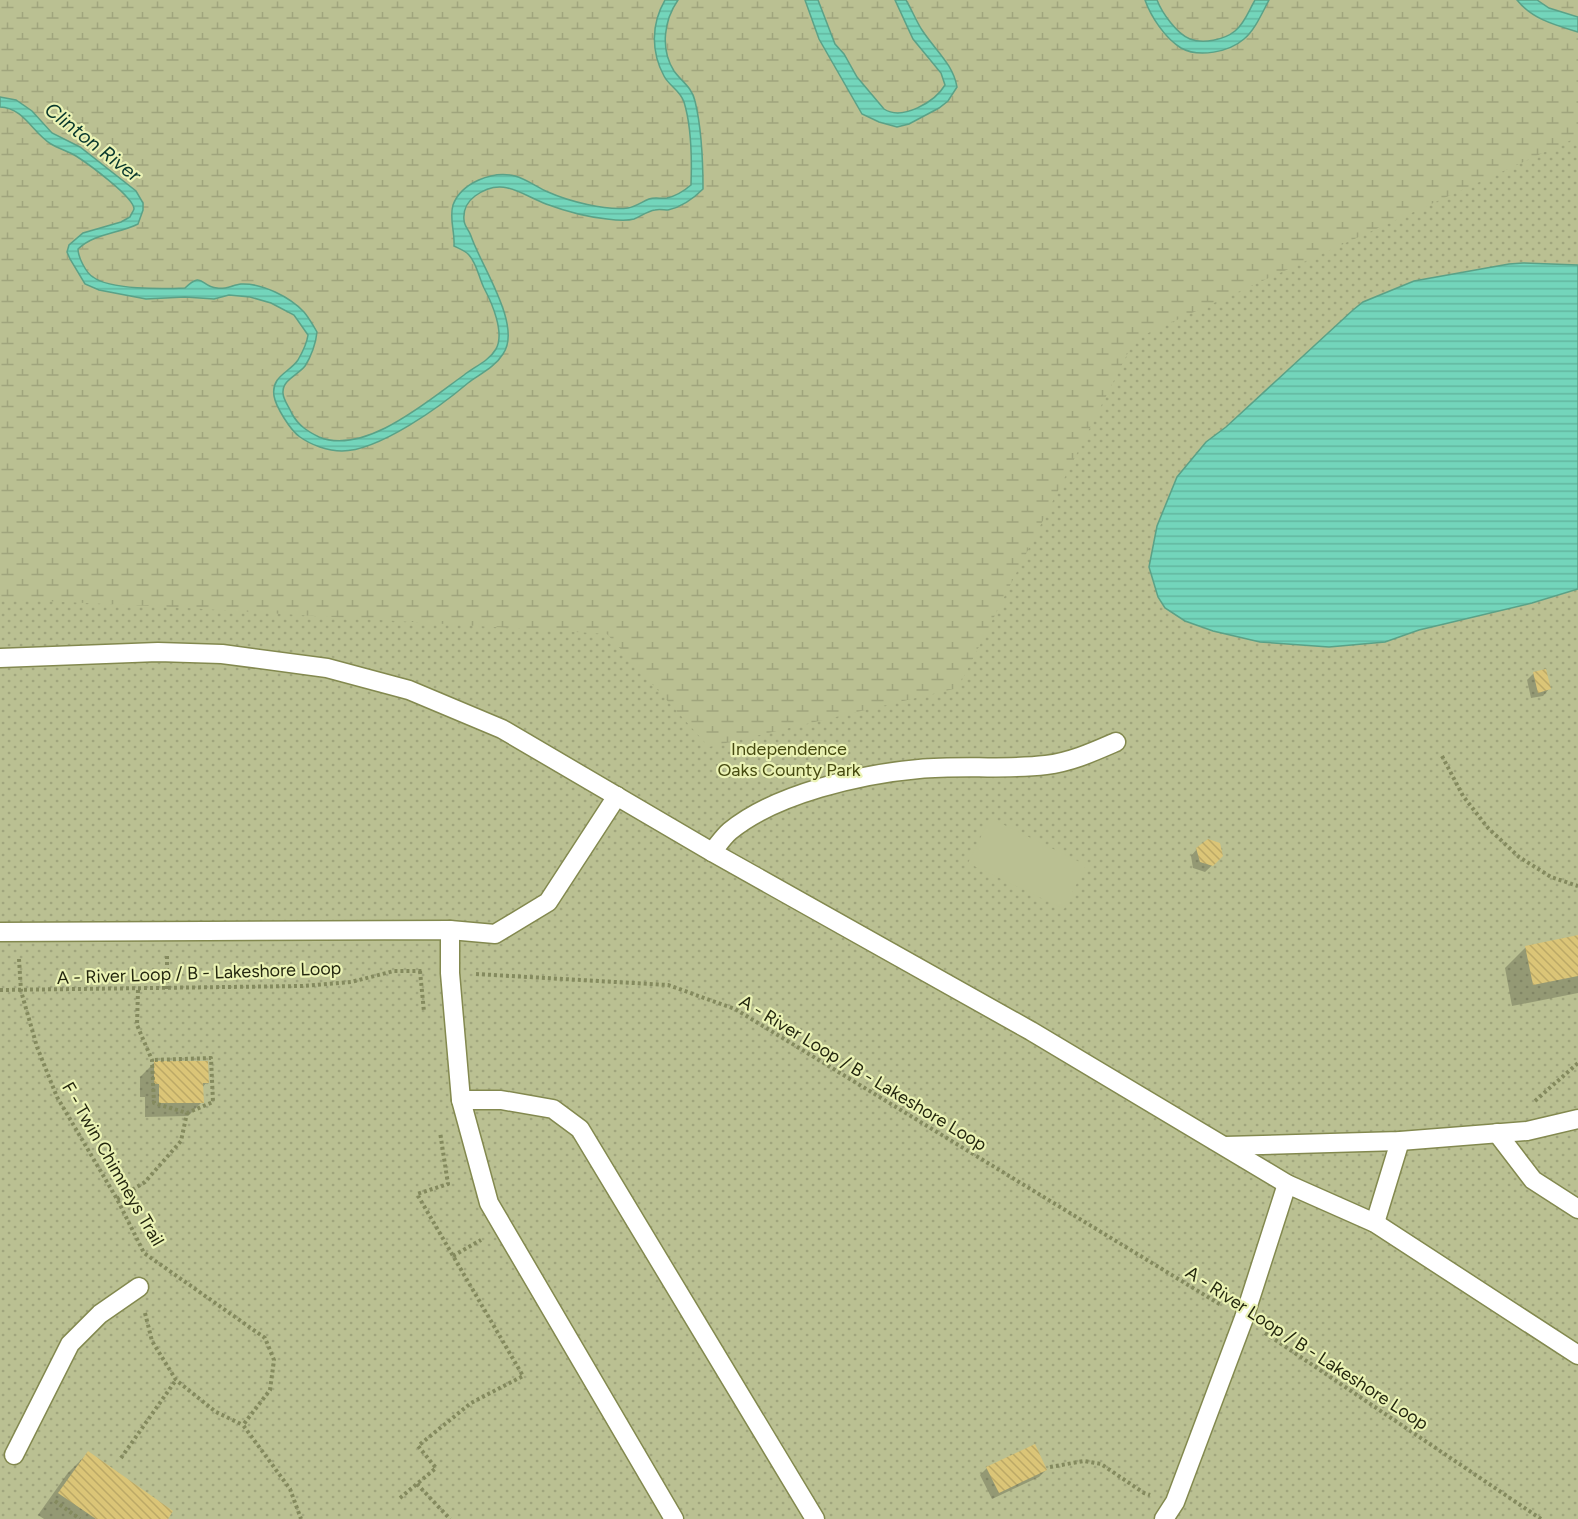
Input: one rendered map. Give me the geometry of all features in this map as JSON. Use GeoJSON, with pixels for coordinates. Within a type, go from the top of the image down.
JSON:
{"type":"FeatureCollection","features":[{"type":"Feature","properties":{"kind":"lane"},"geometry":{"type":"LineString","coordinates":[[0,658],[168,653],[222,654],[327,668],[409,690],[502,729],[712,852],[1031,1031],[1287,1184],[1375,1223],[1578,1355]]}},
{"type":"Feature","properties":{"kind":"lane"},"geometry":{"type":"LineString","coordinates":[[712,852],[729,832],[751,817],[806,792],[857,777],[920,769],[986,769],[1048,765],[1082,756],[1116,742]]}},
{"type":"Feature","properties":{"kind":"lane"},"geometry":{"type":"LineString","coordinates":[[9,932],[450,930],[495,934],[548,902],[616,796]]}},
{"type":"Feature","properties":{"kind":"lane"},"geometry":{"type":"LineString","coordinates":[[450,930],[450,973],[461,1100],[489,1203],[674,1519]]}},
{"type":"Feature","properties":{"kind":"lane"},"geometry":{"type":"LineString","coordinates":[[461,1100],[501,1100],[553,1109],[580,1130],[815,1519]]}},
{"type":"Feature","properties":{"kind":"lane"},"geometry":{"type":"LineString","coordinates":[[1224,1146],[1400,1141],[1527,1131],[1578,1119]]}},
{"type":"Feature","properties":{"kind":"lane"},"geometry":{"type":"LineString","coordinates":[[1497,1133],[1533,1180],[1578,1209]]}},
{"type":"Feature","properties":{"kind":"lane"},"geometry":{"type":"LineString","coordinates":[[1375,1223],[1400,1141]]}},
{"type":"Feature","properties":{"kind":"lane"},"geometry":{"type":"LineString","coordinates":[[1164,1519],[1175,1502],[1244,1318],[1287,1184]]}},
{"type":"Feature","properties":{"kind":"lane"},"geometry":{"type":"LineString","coordinates":[[14,1455],[70,1344],[100,1314],[139,1287]]}},
{"type":"Feature","properties":{"kind":"path"},"geometry":{"type":"LineString","coordinates":[[1442,756],[1463,796],[1488,828],[1519,857],[1551,877],[1578,886]]}},
{"type":"Feature","properties":{"kind":"path","name":"F - Twin Chimneys Trail"},"geometry":{"type":"LineString","coordinates":[[9,932],[21,991],[37,1047],[57,1097],[117,1199],[144,1253],[265,1338],[274,1360],[270,1390],[243,1425]]}},
{"type":"Feature","properties":{"kind":"path"},"geometry":{"type":"LineString","coordinates":[[420,970],[425,1016]]}},
{"type":"Feature","properties":{"kind":"path","name":"A - River Loop / B - Lakeshore Loop"},"geometry":{"type":"LineString","coordinates":[[0,990],[138,990],[303,986],[351,982],[394,971],[420,970],[668,985],[735,1009],[1244,1318],[1542,1519]]}},
{"type":"Feature","properties":{"kind":"path"},"geometry":{"type":"LineString","coordinates":[[138,990],[138,1025],[152,1060],[154,1103],[187,1113],[213,1102],[211,1058],[152,1060]]}},
{"type":"Feature","properties":{"kind":"path"},"geometry":{"type":"LineString","coordinates":[[1532,1104],[1578,1063]]}},
{"type":"Feature","properties":{"kind":"path"},"geometry":{"type":"LineString","coordinates":[[117,1199],[145,1182],[181,1141],[187,1113]]}},
{"type":"Feature","properties":{"kind":"path"},"geometry":{"type":"LineString","coordinates":[[400,1498],[436,1468],[418,1446],[471,1403],[523,1376],[417,1194],[448,1184],[440,1129]]}},
{"type":"Feature","properties":{"kind":"path"},"geometry":{"type":"LineString","coordinates":[[144,1253],[139,1287],[152,1341],[176,1380],[216,1412],[243,1425],[290,1489],[301,1519]]}},
{"type":"Feature","properties":{"kind":"path"},"geometry":{"type":"LineString","coordinates":[[121,1458],[176,1380]]}},
{"type":"Feature","properties":{"kind":"path"},"geometry":{"type":"LineString","coordinates":[[1050,1467],[1084,1461],[1101,1464],[1144,1493],[1175,1502]]}},
{"type":"Feature","properties":{"kind":"path"},"geometry":{"type":"LineString","coordinates":[[417,1484],[450,1519]]}},
{"type":"Feature","properties":{"kind":"path"},"geometry":{"type":"LineString","coordinates":[[55,1500],[80,1519]]}},
{"type":"Feature","properties":{"kind":"green space","name":"Independence Oaks County Park"},"geometry":{"type":"Polygon","coordinates":[[[0,0],[1578,0],[1578,1519],[0,1519],[0,0]]]}},
{"type":"Feature","properties":{"kind":"green space"},"geometry":{"type":"Polygon","coordinates":[[[0,0],[1578,0],[1578,137],[1135,339],[958,688],[709,747],[607,634],[171,607],[0,599],[0,0]]]}},
{"type":"Feature","properties":{"kind":"green space"},"geometry":{"type":"Polygon","coordinates":[[[990,818],[1086,865],[1064,909],[968,863],[990,818]]]}},
{"type":"Feature","properties":{"kind":"water"},"geometry":{"type":"Polygon","coordinates":[[[665,0],[678,0],[667,25],[665,44],[674,71],[694,96],[702,145],[703,189],[678,207],[652,211],[634,219],[624,220],[576,213],[502,187],[485,190],[475,196],[466,206],[464,222],[504,312],[508,328],[508,342],[503,354],[492,367],[426,415],[391,436],[357,449],[337,451],[309,443],[292,429],[278,406],[274,396],[275,384],[298,360],[308,335],[294,315],[271,303],[250,297],[229,295],[214,299],[185,297],[146,299],[99,290],[85,284],[67,252],[69,245],[83,233],[121,222],[130,217],[134,209],[132,204],[119,189],[90,166],[44,139],[22,116],[8,108],[0,107],[0,97],[16,100],[32,111],[52,133],[80,147],[136,191],[143,203],[138,224],[99,237],[78,249],[79,256],[90,275],[111,284],[137,288],[185,288],[199,280],[211,287],[220,288],[249,284],[266,288],[283,296],[304,312],[317,332],[307,362],[283,388],[285,401],[297,422],[315,435],[337,441],[356,439],[376,432],[415,411],[485,360],[496,349],[499,335],[491,302],[472,259],[466,252],[454,246],[453,205],[463,190],[488,177],[515,176],[566,199],[598,207],[619,209],[631,207],[651,198],[670,197],[691,185],[691,143],[687,112],[682,98],[664,76],[655,48],[655,28],[665,0]]]}},
{"type":"Feature","properties":{"kind":"water"},"geometry":{"type":"Polygon","coordinates":[[[805,0],[818,0],[835,44],[844,54],[857,77],[884,109],[900,113],[918,108],[934,98],[945,85],[941,73],[913,39],[895,0],[906,0],[922,30],[948,64],[957,87],[948,101],[939,108],[909,124],[897,127],[862,114],[819,39],[805,0]]]}},
{"type":"Feature","properties":{"kind":"water"},"geometry":{"type":"Polygon","coordinates":[[[1145,0],[1157,0],[1166,17],[1180,33],[1190,39],[1207,41],[1219,39],[1235,31],[1242,24],[1255,0],[1269,0],[1255,26],[1238,44],[1214,52],[1196,53],[1181,48],[1169,39],[1159,27],[1145,0]]]}},
{"type":"Feature","properties":{"kind":"water"},"geometry":{"type":"Polygon","coordinates":[[[1517,0],[1537,0],[1549,8],[1578,17],[1578,32],[1537,17],[1517,0]]]}},
{"type":"Feature","properties":{"kind":"water"},"geometry":{"type":"Polygon","coordinates":[[[1523,263],[1578,265],[1578,589],[1532,603],[1419,630],[1385,642],[1329,647],[1260,642],[1213,631],[1185,621],[1165,608],[1158,597],[1149,567],[1157,526],[1177,477],[1206,442],[1226,427],[1363,302],[1414,281],[1523,263]]]}},
{"type":"Feature","properties":{"kind":"building"},"geometry":{"type":"Polygon","coordinates":[[[1546,669],[1551,689],[1538,693],[1533,672],[1546,669]]]}},
{"type":"Feature","properties":{"kind":"building"},"geometry":{"type":"Polygon","coordinates":[[[1208,839],[1220,843],[1223,856],[1213,866],[1200,862],[1196,848],[1208,839]]]}},
{"type":"Feature","properties":{"kind":"building"},"geometry":{"type":"Polygon","coordinates":[[[1578,935],[1578,976],[1533,985],[1525,946],[1578,935]]]}},
{"type":"Feature","properties":{"kind":"building"},"geometry":{"type":"Polygon","coordinates":[[[154,1061],[208,1061],[209,1083],[203,1083],[204,1103],[159,1103],[159,1084],[154,1084],[154,1061]]]}},
{"type":"Feature","properties":{"kind":"building"},"geometry":{"type":"Polygon","coordinates":[[[1035,1444],[1047,1470],[999,1493],[986,1467],[1035,1444]]]}},
{"type":"Feature","properties":{"kind":"building"},"geometry":{"type":"Polygon","coordinates":[[[88,1451],[173,1511],[168,1519],[96,1519],[58,1493],[88,1451]]]}},
{"type":"Feature","properties":{"kind":"water label","name":"Clinton River"},"geometry":{"type":"Point","coordinates":[93,142]}}]}
